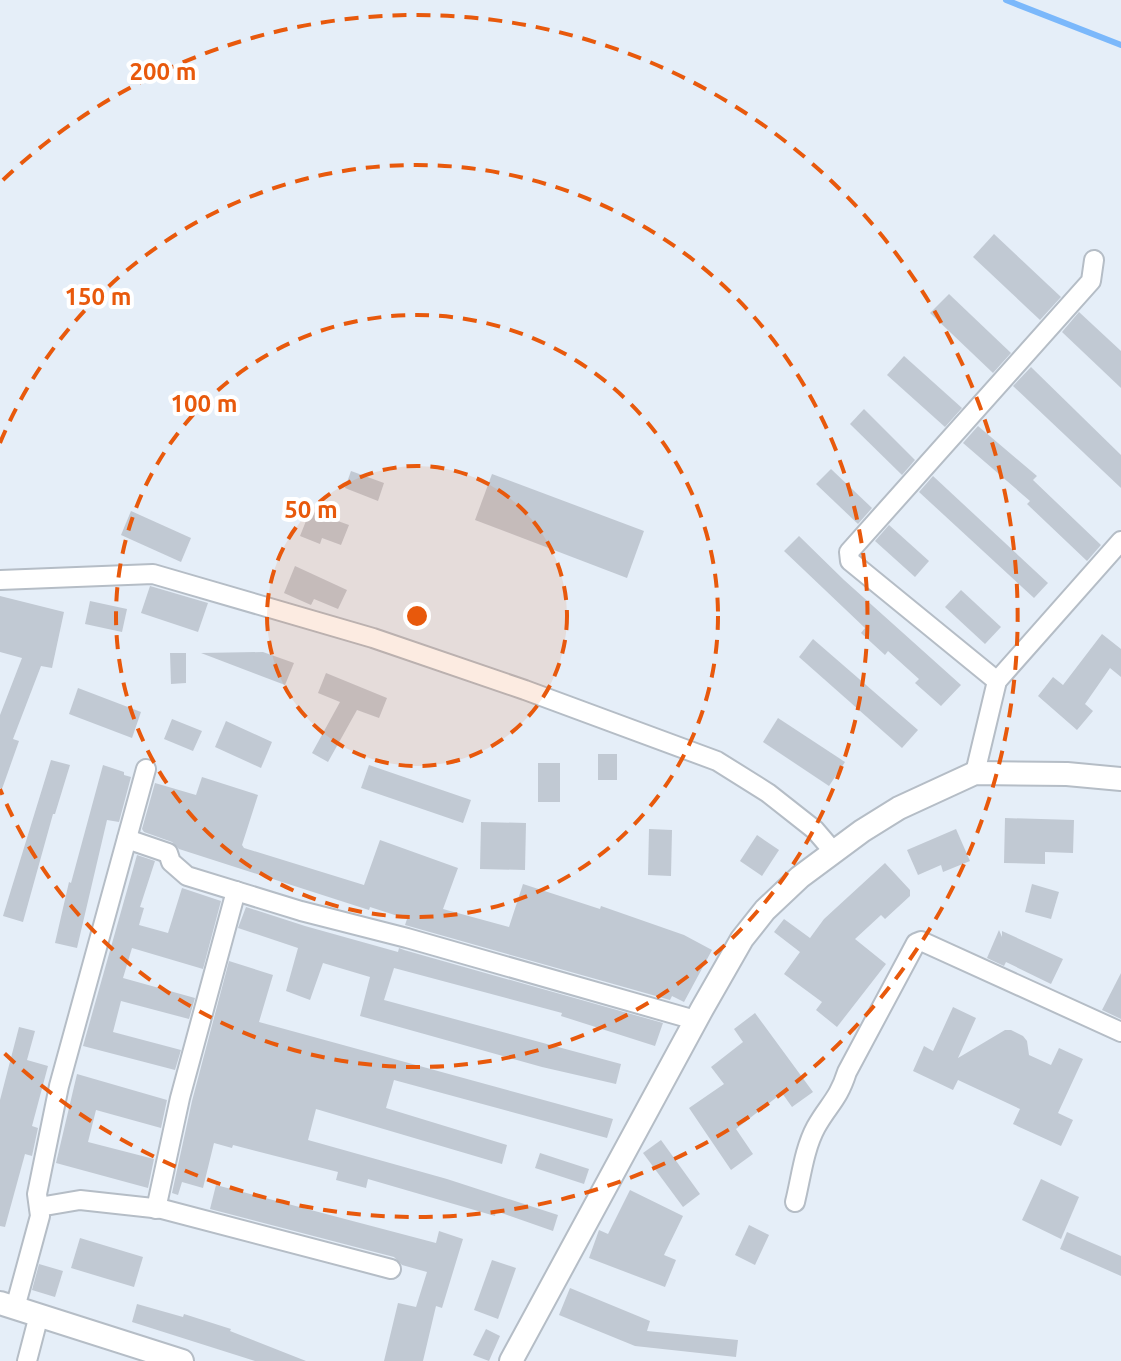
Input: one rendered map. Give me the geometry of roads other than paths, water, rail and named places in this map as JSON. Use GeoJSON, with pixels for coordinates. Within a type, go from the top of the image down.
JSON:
{"type":"FeatureCollection","features":[{"type":"Feature","properties":{"kind":"street"},"geometry":{"type":"LineString","coordinates":[[997,681],[850,561],[849,552],[1091,281],[1094,260]]}},
{"type":"Feature","properties":{"kind":"street"},"geometry":{"type":"LineString","coordinates":[[975,773],[997,681],[1121,541]]}},
{"type":"Feature","properties":{"kind":"street"},"geometry":{"type":"LineString","coordinates":[[0,580],[153,574],[373,638],[717,761],[768,793],[815,830],[833,851]]}},
{"type":"Feature","properties":{"kind":"street"},"geometry":{"type":"LineString","coordinates":[[146,769],[59,1086],[37,1194],[40,1216],[7,1306],[182,1361]]}},
{"type":"Feature","properties":{"kind":"street"},"geometry":{"type":"LineString","coordinates":[[511,1361],[695,1020],[742,939],[765,910],[833,851],[899,808],[975,773],[1067,774],[1121,779]]}},
{"type":"Feature","properties":{"kind":"street"},"geometry":{"type":"LineString","coordinates":[[127,839],[168,853],[178,870],[187,876],[301,911],[695,1020]]}},
{"type":"Feature","properties":{"kind":"street"},"geometry":{"type":"LineString","coordinates":[[156,1209],[180,1098],[236,891]]}},
{"type":"Feature","properties":{"kind":"street"},"geometry":{"type":"LineString","coordinates":[[795,1202],[816,1127],[840,1093],[847,1072],[916,943],[921,941],[1121,1032]]}},
{"type":"Feature","properties":{"kind":"street"},"geometry":{"type":"LineString","coordinates":[[39,1207],[80,1200],[156,1209],[391,1269]]}},
{"type":"Feature","properties":{"kind":"street"},"geometry":{"type":"LineString","coordinates":[[27,1361],[39,1315]]}},
{"type":"Feature","properties":{"kind":"waterway"},"geometry":{"type":"LineString","coordinates":[[1006,0],[1121,45]]}}]}
